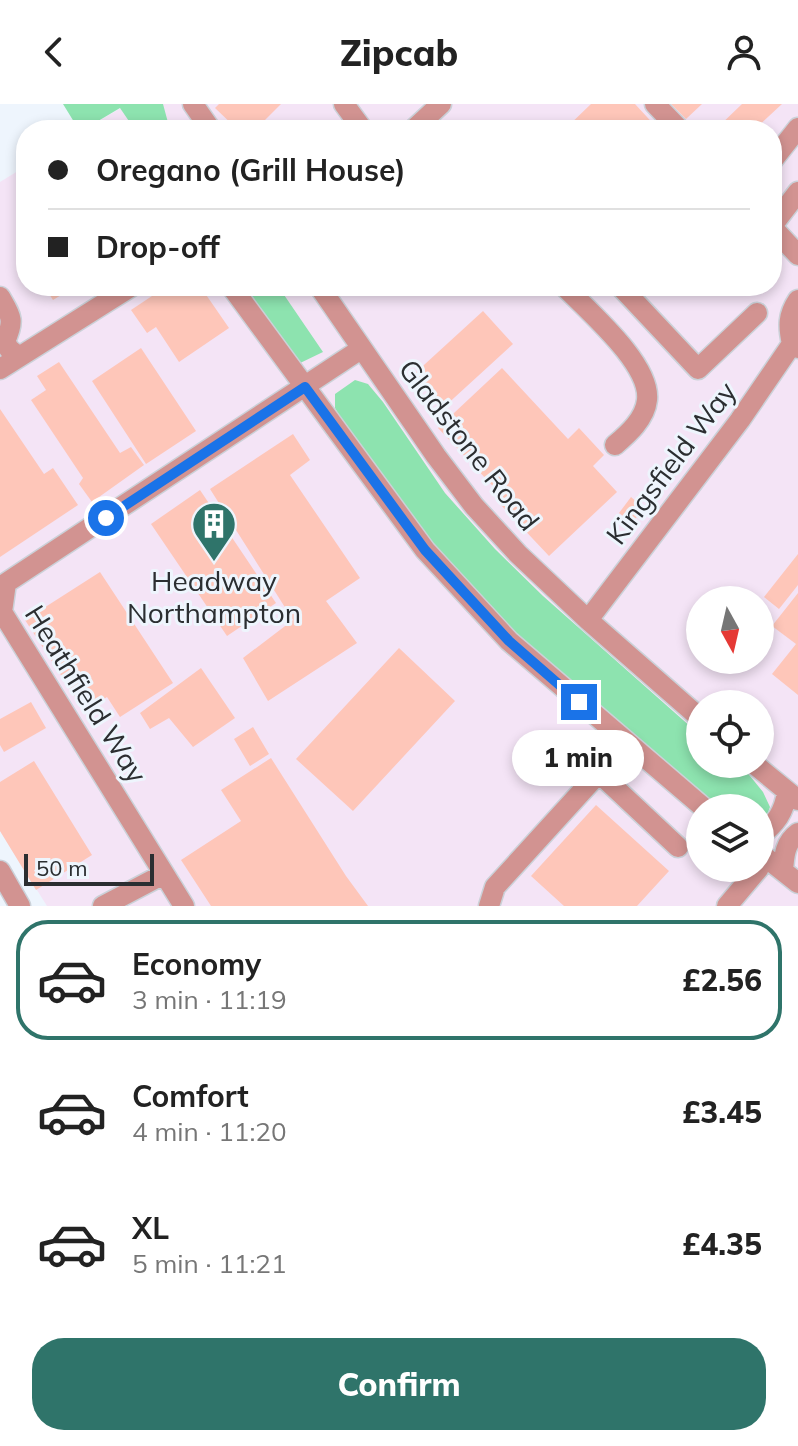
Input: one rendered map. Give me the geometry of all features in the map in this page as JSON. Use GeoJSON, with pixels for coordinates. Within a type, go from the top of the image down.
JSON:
{"type":"FeatureCollection","features":[{"type":"Feature","properties":{"kind":"street"},"geometry":{"type":"LineString","coordinates":[[424,120],[441,104]]}},
{"type":"Feature","properties":{"kind":"street"},"geometry":{"type":"LineString","coordinates":[[655,104],[670,120]]}},
{"type":"Feature","properties":{"kind":"street"},"geometry":{"type":"LineString","coordinates":[[782,148],[798,128]]}},
{"type":"Feature","properties":{"kind":"street"},"geometry":{"type":"LineString","coordinates":[[782,213],[798,192]]}},
{"type":"Feature","properties":{"kind":"street"},"geometry":{"type":"LineString","coordinates":[[782,236],[797,251]]}},
{"type":"Feature","properties":{"kind":"street"},"geometry":{"type":"LineString","coordinates":[[0,369],[116,296]]}},
{"type":"Feature","properties":{"kind":"street"},"geometry":{"type":"LineString","coordinates":[[238,296],[425,550],[509,641],[687,794]]}},
{"type":"Feature","properties":{"kind":"street","name":"Gladstone Road"},"geometry":{"type":"LineString","coordinates":[[326,296],[474,506],[518,554],[588,620],[686,706]]}},
{"type":"Feature","properties":{"kind":"street"},"geometry":{"type":"LineString","coordinates":[[574,296],[625,350],[644,377],[648,399],[644,412],[630,433],[615,445]]}},
{"type":"Feature","properties":{"kind":"street"},"geometry":{"type":"LineString","coordinates":[[629,296],[698,369],[757,313]]}},
{"type":"Feature","properties":{"kind":"street"},"geometry":{"type":"LineString","coordinates":[[0,297],[12,326],[5,341],[18,356]]}},
{"type":"Feature","properties":{"kind":"street"},"geometry":{"type":"LineString","coordinates":[[795,346],[789,323],[790,312],[798,300]]}},
{"type":"Feature","properties":{"kind":"street","name":"Kingsfield Way"},"geometry":{"type":"LineString","coordinates":[[588,620],[795,346]]}},
{"type":"Feature","properties":{"kind":"street","name":"Heathfield Way"},"geometry":{"type":"LineString","coordinates":[[184,906],[2,612],[3,583],[361,349]]}},
{"type":"Feature","properties":{"kind":"street"},"geometry":{"type":"LineString","coordinates":[[489,906],[495,887],[626,743]]}},
{"type":"Feature","properties":{"kind":"street"},"geometry":{"type":"LineString","coordinates":[[599,773],[678,847]]}},
{"type":"Feature","properties":{"kind":"street"},"geometry":{"type":"LineString","coordinates":[[771,778],[793,796],[774,824]]}},
{"type":"Feature","properties":{"kind":"street"},"geometry":{"type":"LineString","coordinates":[[790,877],[784,851],[794,834],[798,833]]}},
{"type":"Feature","properties":{"kind":"street"},"geometry":{"type":"LineString","coordinates":[[0,871],[20,906]]}},
{"type":"Feature","properties":{"kind":"street"},"geometry":{"type":"LineString","coordinates":[[103,906],[164,874]]}},
{"type":"Feature","properties":{"kind":"street"},"geometry":{"type":"LineString","coordinates":[[727,906],[745,882]]}},
{"type":"Feature","properties":{"kind":"shaded area"},"geometry":{"type":"Polygon","coordinates":[[[128,104],[798,104],[798,906],[47,906],[0,831],[0,182],[16,172],[16,296],[782,296],[782,120],[100,120],[128,104]]]}},
{"type":"Feature","properties":{"kind":"green space"},"geometry":{"type":"Polygon","coordinates":[[[63,104],[163,104],[167,120],[128,120],[120,108],[100,120],[73,120],[63,104]]]}},
{"type":"Feature","properties":{"kind":"green space"},"geometry":{"type":"Polygon","coordinates":[[[249,296],[285,296],[323,352],[296,365],[249,296]]]}},
{"type":"Feature","properties":{"kind":"green space"},"geometry":{"type":"Polygon","coordinates":[[[355,380],[368,384],[445,493],[495,549],[543,596],[686,723],[686,778],[752,778],[764,794],[704,794],[517,640],[507,623],[436,551],[345,426],[335,408],[335,394],[355,380]]]}},
{"type":"Feature","properties":{"kind":"building"},"geometry":{"type":"Polygon","coordinates":[[[219,104],[281,104],[265,120],[228,120],[215,108],[219,104]]]}},
{"type":"Feature","properties":{"kind":"building"},"geometry":{"type":"Polygon","coordinates":[[[591,104],[635,104],[650,120],[574,120],[591,104]]]}},
{"type":"Feature","properties":{"kind":"building"},"geometry":{"type":"Polygon","coordinates":[[[671,104],[702,104],[686,119],[671,104]]]}},
{"type":"Feature","properties":{"kind":"building"},"geometry":{"type":"Polygon","coordinates":[[[742,104],[782,104],[765,120],[725,120],[742,104]]]}},
{"type":"Feature","properties":{"kind":"building"},"geometry":{"type":"Polygon","coordinates":[[[152,296],[207,296],[229,328],[179,362],[156,327],[147,333],[131,310],[152,296]]]}},
{"type":"Feature","properties":{"kind":"building"},"geometry":{"type":"Polygon","coordinates":[[[483,311],[513,344],[443,408],[413,375],[483,311]]]}},
{"type":"Feature","properties":{"kind":"building"},"geometry":{"type":"Polygon","coordinates":[[[141,348],[196,431],[146,464],[92,381],[141,348]]]}},
{"type":"Feature","properties":{"kind":"building"},"geometry":{"type":"Polygon","coordinates":[[[59,362],[120,453],[131,447],[144,465],[92,502],[79,484],[83,478],[31,400],[46,390],[37,376],[59,362]]]}},
{"type":"Feature","properties":{"kind":"building"},"geometry":{"type":"Polygon","coordinates":[[[502,368],[568,439],[579,428],[604,455],[593,466],[617,492],[549,556],[500,504],[505,499],[438,428],[502,368]]]}},
{"type":"Feature","properties":{"kind":"building"},"geometry":{"type":"Polygon","coordinates":[[[0,409],[44,474],[53,468],[78,505],[0,557],[0,409]]]}},
{"type":"Feature","properties":{"kind":"building"},"geometry":{"type":"Polygon","coordinates":[[[293,434],[310,460],[290,475],[360,578],[326,601],[357,643],[268,701],[243,658],[293,620],[210,489],[293,434]]]}},
{"type":"Feature","properties":{"kind":"building","name":"Headway Northampton"},"geometry":{"type":"Polygon","coordinates":[[[200,490],[276,603],[227,636],[151,524],[200,490]]]}},
{"type":"Feature","properties":{"kind":"building"},"geometry":{"type":"Polygon","coordinates":[[[631,497],[644,508],[632,523],[619,513],[631,497]]]}},
{"type":"Feature","properties":{"kind":"building"},"geometry":{"type":"Polygon","coordinates":[[[798,554],[798,585],[779,609],[774,605],[773,586],[798,554]]]}},
{"type":"Feature","properties":{"kind":"building"},"geometry":{"type":"Polygon","coordinates":[[[100,572],[173,683],[120,717],[107,697],[85,712],[25,620],[100,572]]]}},
{"type":"Feature","properties":{"kind":"building"},"geometry":{"type":"Polygon","coordinates":[[[798,593],[798,695],[772,674],[796,644],[774,628],[798,593]]]}},
{"type":"Feature","properties":{"kind":"building"},"geometry":{"type":"Polygon","coordinates":[[[399,648],[455,701],[353,811],[296,759],[399,648]]]}},
{"type":"Feature","properties":{"kind":"building"},"geometry":{"type":"Polygon","coordinates":[[[201,668],[235,718],[193,747],[169,718],[150,729],[140,713],[201,668]]]}},
{"type":"Feature","properties":{"kind":"building"},"geometry":{"type":"Polygon","coordinates":[[[31,702],[46,728],[4,752],[0,745],[0,719],[31,702]]]}},
{"type":"Feature","properties":{"kind":"building"},"geometry":{"type":"Polygon","coordinates":[[[253,727],[269,754],[250,766],[234,739],[253,727]]]}},
{"type":"Feature","properties":{"kind":"building"},"geometry":{"type":"Polygon","coordinates":[[[271,758],[368,906],[211,906],[181,860],[241,821],[221,790],[271,758]]]}},
{"type":"Feature","properties":{"kind":"building"},"geometry":{"type":"Polygon","coordinates":[[[34,761],[92,855],[36,890],[0,831],[0,782],[34,761]]]}},
{"type":"Feature","properties":{"kind":"building"},"geometry":{"type":"Polygon","coordinates":[[[596,805],[669,871],[637,906],[564,906],[531,876],[596,805]]]}},
{"type":"Feature","properties":{"kind":"place","name":"Headway Northampton"},"geometry":{"type":"Point","coordinates":[214,563]}},
{"type":"Feature","properties":{"kind":"route"},"geometry":{"type":"LineString","coordinates":[[106,518],[305,387],[425,550],[509,641],[579,702]]}}]}
